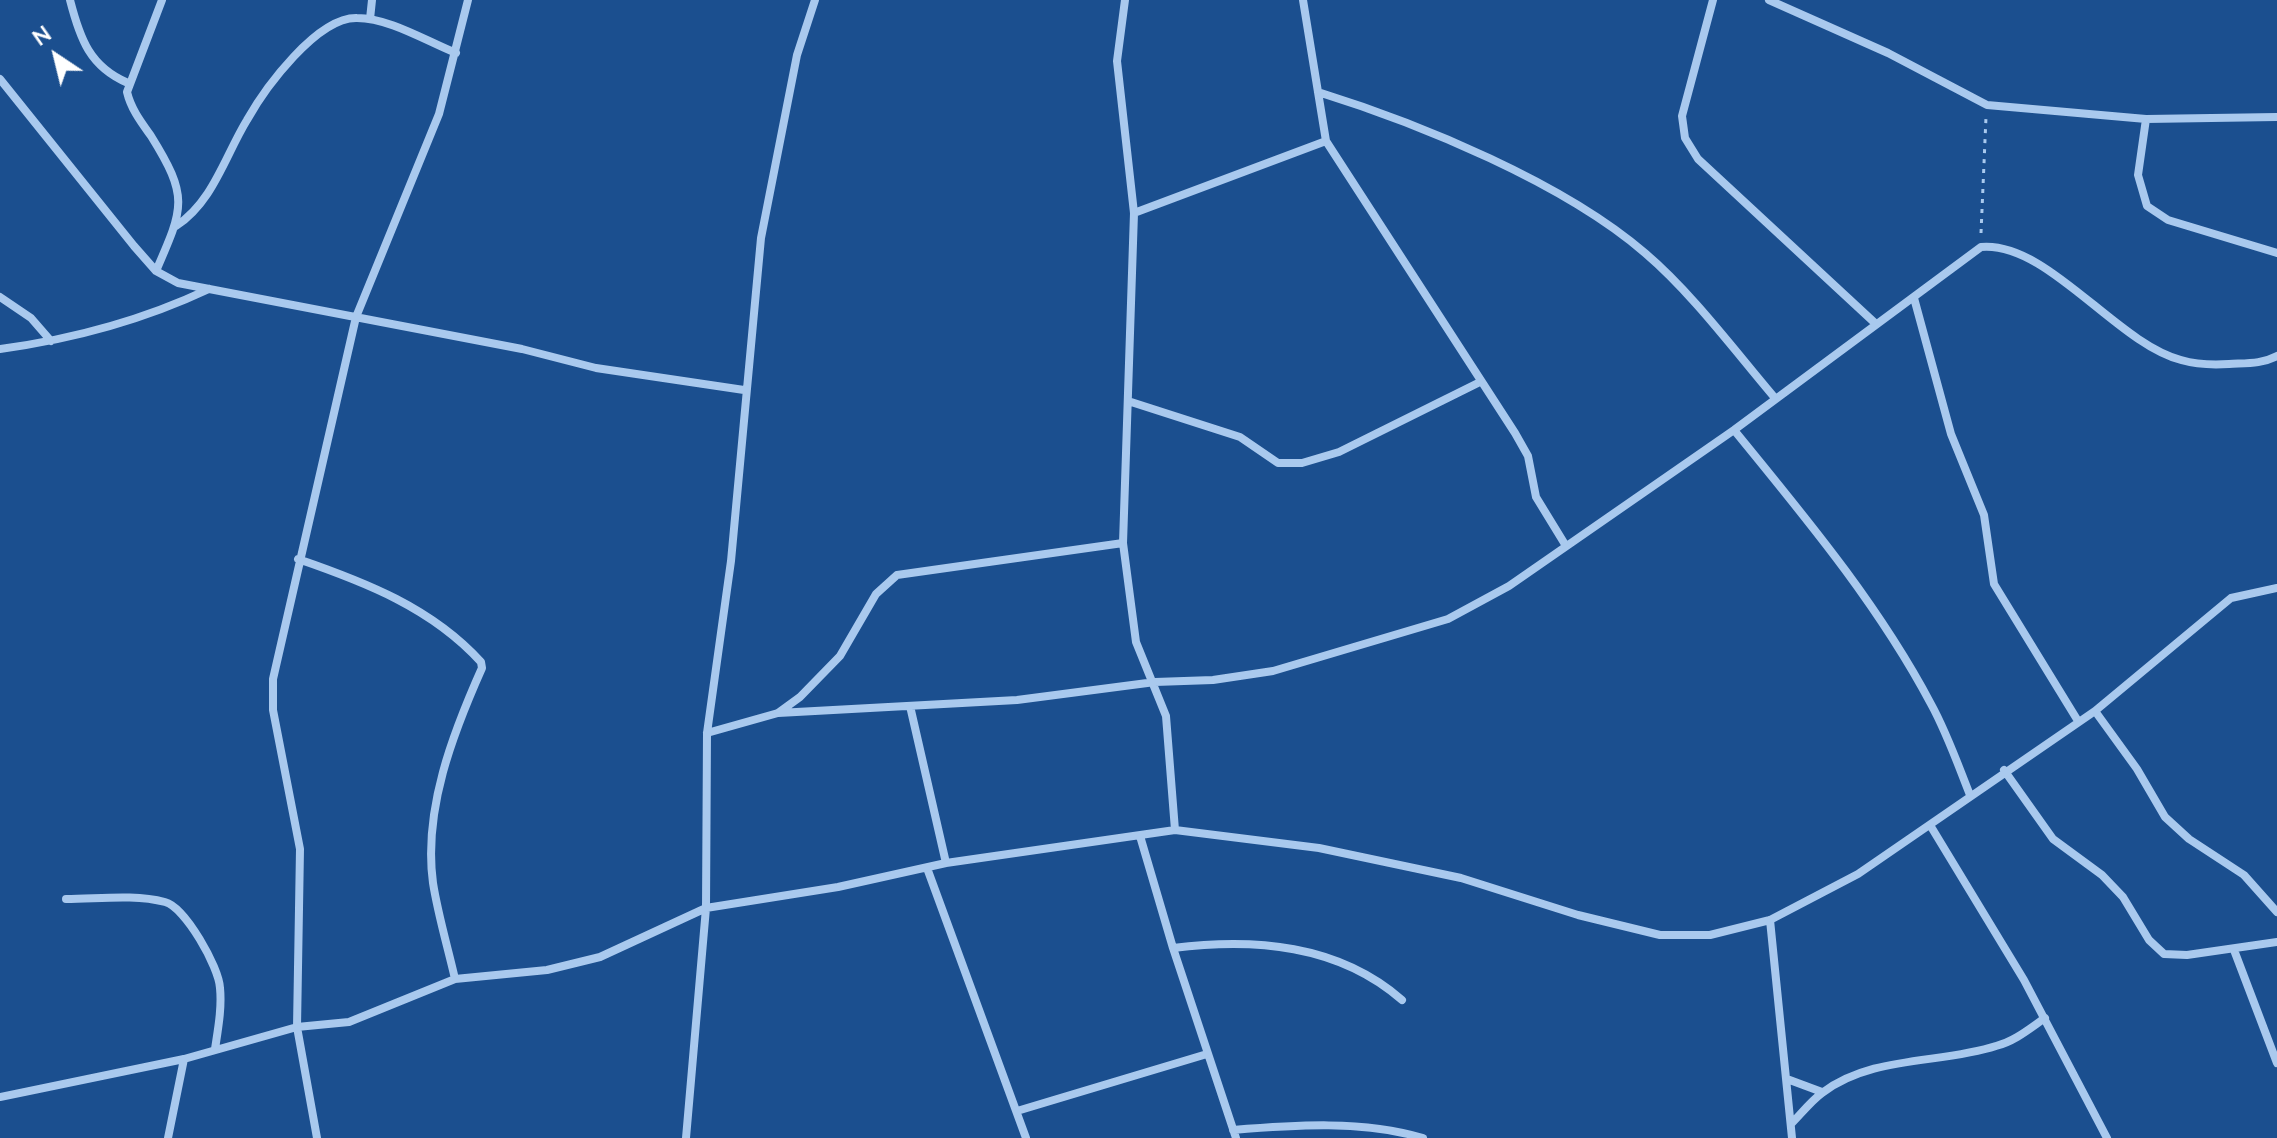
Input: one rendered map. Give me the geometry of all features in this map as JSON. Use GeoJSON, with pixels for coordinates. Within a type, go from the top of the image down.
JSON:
{"type":"FeatureCollection","features":[{"type":"Feature","properties":{"kind":"street"},"geometry":{"type":"LineString","coordinates":[[70,0],[92,57],[100,69],[128,83]]}},
{"type":"Feature","properties":{"kind":"street"},"geometry":{"type":"LineString","coordinates":[[156,271],[180,212],[177,186],[172,171],[130,105],[128,83],[162,0]]}},
{"type":"Feature","properties":{"kind":"street"},"geometry":{"type":"LineString","coordinates":[[370,19],[372,0]]}},
{"type":"Feature","properties":{"kind":"street"},"geometry":{"type":"LineString","coordinates":[[317,1138],[297,1027],[300,849],[273,710],[273,679],[298,559],[356,317],[420,166],[456,53],[468,0]]}},
{"type":"Feature","properties":{"kind":"street"},"geometry":{"type":"LineString","coordinates":[[686,1138],[706,908],[707,733],[731,561],[744,390],[769,195],[797,55],[813,0]]}},
{"type":"Feature","properties":{"kind":"street"},"geometry":{"type":"LineString","coordinates":[[1125,0],[1117,61],[1134,213],[1123,543],[1136,642],[1155,682],[1166,716],[1175,830]]}},
{"type":"Feature","properties":{"kind":"street"},"geometry":{"type":"LineString","coordinates":[[1303,0],[1326,141],[1528,456],[1536,497],[1566,546]]}},
{"type":"Feature","properties":{"kind":"street"},"geometry":{"type":"LineString","coordinates":[[1713,0],[1682,116],[1685,138],[1698,159],[1876,324]]}},
{"type":"Feature","properties":{"kind":"street"},"geometry":{"type":"LineString","coordinates":[[1769,0],[1838,28],[1987,105],[2146,119],[2277,117]]}},
{"type":"Feature","properties":{"kind":"street"},"geometry":{"type":"LineString","coordinates":[[176,226],[199,208],[248,117],[300,49],[343,20],[370,19],[456,53]]}},
{"type":"Feature","properties":{"kind":"street"},"geometry":{"type":"LineString","coordinates":[[0,79],[156,271],[178,283],[522,349],[596,368],[744,390]]}},
{"type":"Feature","properties":{"kind":"street"},"geometry":{"type":"LineString","coordinates":[[1318,92],[1372,109],[1456,144],[1607,223],[1647,255],[1775,398]]}},
{"type":"Feature","properties":{"kind":"street"},"geometry":{"type":"LineString","coordinates":[[2146,119],[2138,175],[2147,206],[2168,220],[2277,253]]}},
{"type":"Feature","properties":{"kind":"street"},"geometry":{"type":"LineString","coordinates":[[1134,213],[1326,141]]}},
{"type":"Feature","properties":{"kind":"street"},"geometry":{"type":"LineString","coordinates":[[707,733],[778,713],[1017,700],[1273,671],[1448,619],[1509,586],[1734,430],[1981,247],[1999,246],[2032,261],[2149,346],[2180,360],[2223,364],[2265,363],[2277,356]]}},
{"type":"Feature","properties":{"kind":"street"},"geometry":{"type":"LineString","coordinates":[[0,349],[114,328],[167,309],[212,288]]}},
{"type":"Feature","properties":{"kind":"street"},"geometry":{"type":"LineString","coordinates":[[0,297],[31,318],[51,341]]}},
{"type":"Feature","properties":{"kind":"street"},"geometry":{"type":"LineString","coordinates":[[1914,298],[1951,434],[1984,515],[1994,584],[2078,721]]}},
{"type":"Feature","properties":{"kind":"street"},"geometry":{"type":"LineString","coordinates":[[1128,401],[1240,437],[1278,463],[1302,463],[1339,452],[1480,382]]}},
{"type":"Feature","properties":{"kind":"street"},"geometry":{"type":"LineString","coordinates":[[1734,430],[1847,569],[1894,641],[1933,706],[1970,795]]}},
{"type":"Feature","properties":{"kind":"street"},"geometry":{"type":"LineString","coordinates":[[778,713],[800,697],[840,656],[876,594],[897,575],[1123,543]]}},
{"type":"Feature","properties":{"kind":"street"},"geometry":{"type":"LineString","coordinates":[[298,559],[359,580],[401,599],[481,662],[482,668],[456,730],[437,797],[432,849],[433,881],[455,979]]}},
{"type":"Feature","properties":{"kind":"street"},"geometry":{"type":"LineString","coordinates":[[0,1097],[184,1059],[297,1027],[349,1022],[455,979],[547,970],[600,957],[706,908],[946,863],[1175,830],[1319,848],[1461,878],[1578,915],[1660,935],[1710,935],[1770,920],[1858,874],[2004,770],[2095,711],[2231,598],[2277,588]]}},
{"type":"Feature","properties":{"kind":"street"},"geometry":{"type":"LineString","coordinates":[[910,706],[946,863]]}},
{"type":"Feature","properties":{"kind":"street"},"geometry":{"type":"LineString","coordinates":[[2095,711],[2137,769],[2165,817],[2189,839],[2244,875],[2277,912]]}},
{"type":"Feature","properties":{"kind":"street"},"geometry":{"type":"LineString","coordinates":[[2004,770],[2053,839],[2102,875],[2123,897],[2149,940],[2164,954],[2234,950],[2277,942]]}},
{"type":"Feature","properties":{"kind":"street"},"geometry":{"type":"LineString","coordinates":[[1930,825],[2045,1018],[2107,1138]]}},
{"type":"Feature","properties":{"kind":"street"},"geometry":{"type":"LineString","coordinates":[[1140,836],[1173,948],[1235,1134],[1307,1125],[1389,1131],[1423,1138]]}},
{"type":"Feature","properties":{"kind":"street"},"geometry":{"type":"LineString","coordinates":[[927,868],[1026,1138]]}},
{"type":"Feature","properties":{"kind":"street"},"geometry":{"type":"LineString","coordinates":[[66,899],[168,902],[185,918],[213,963],[220,984],[215,1049]]}},
{"type":"Feature","properties":{"kind":"street"},"geometry":{"type":"LineString","coordinates":[[1770,920],[1792,1138]]}},
{"type":"Feature","properties":{"kind":"street"},"geometry":{"type":"LineString","coordinates":[[1173,948],[1202,945],[1291,946],[1318,953],[1371,976],[1402,1000]]}},
{"type":"Feature","properties":{"kind":"street"},"geometry":{"type":"LineString","coordinates":[[2234,950],[2277,1063]]}},
{"type":"Feature","properties":{"kind":"street"},"geometry":{"type":"LineString","coordinates":[[1791,1124],[1822,1092],[1873,1069],[1995,1047],[2016,1038],[2045,1018]]}},
{"type":"Feature","properties":{"kind":"street"},"geometry":{"type":"LineString","coordinates":[[1017,1111],[1207,1054]]}},
{"type":"Feature","properties":{"kind":"street"},"geometry":{"type":"LineString","coordinates":[[168,1138],[184,1059]]}},
{"type":"Feature","properties":{"kind":"street"},"geometry":{"type":"LineString","coordinates":[[1787,1079],[1822,1092]]}},
{"type":"Feature","properties":{"kind":"path"},"geometry":{"type":"LineString","coordinates":[[1981,247],[1987,105]]}}]}
